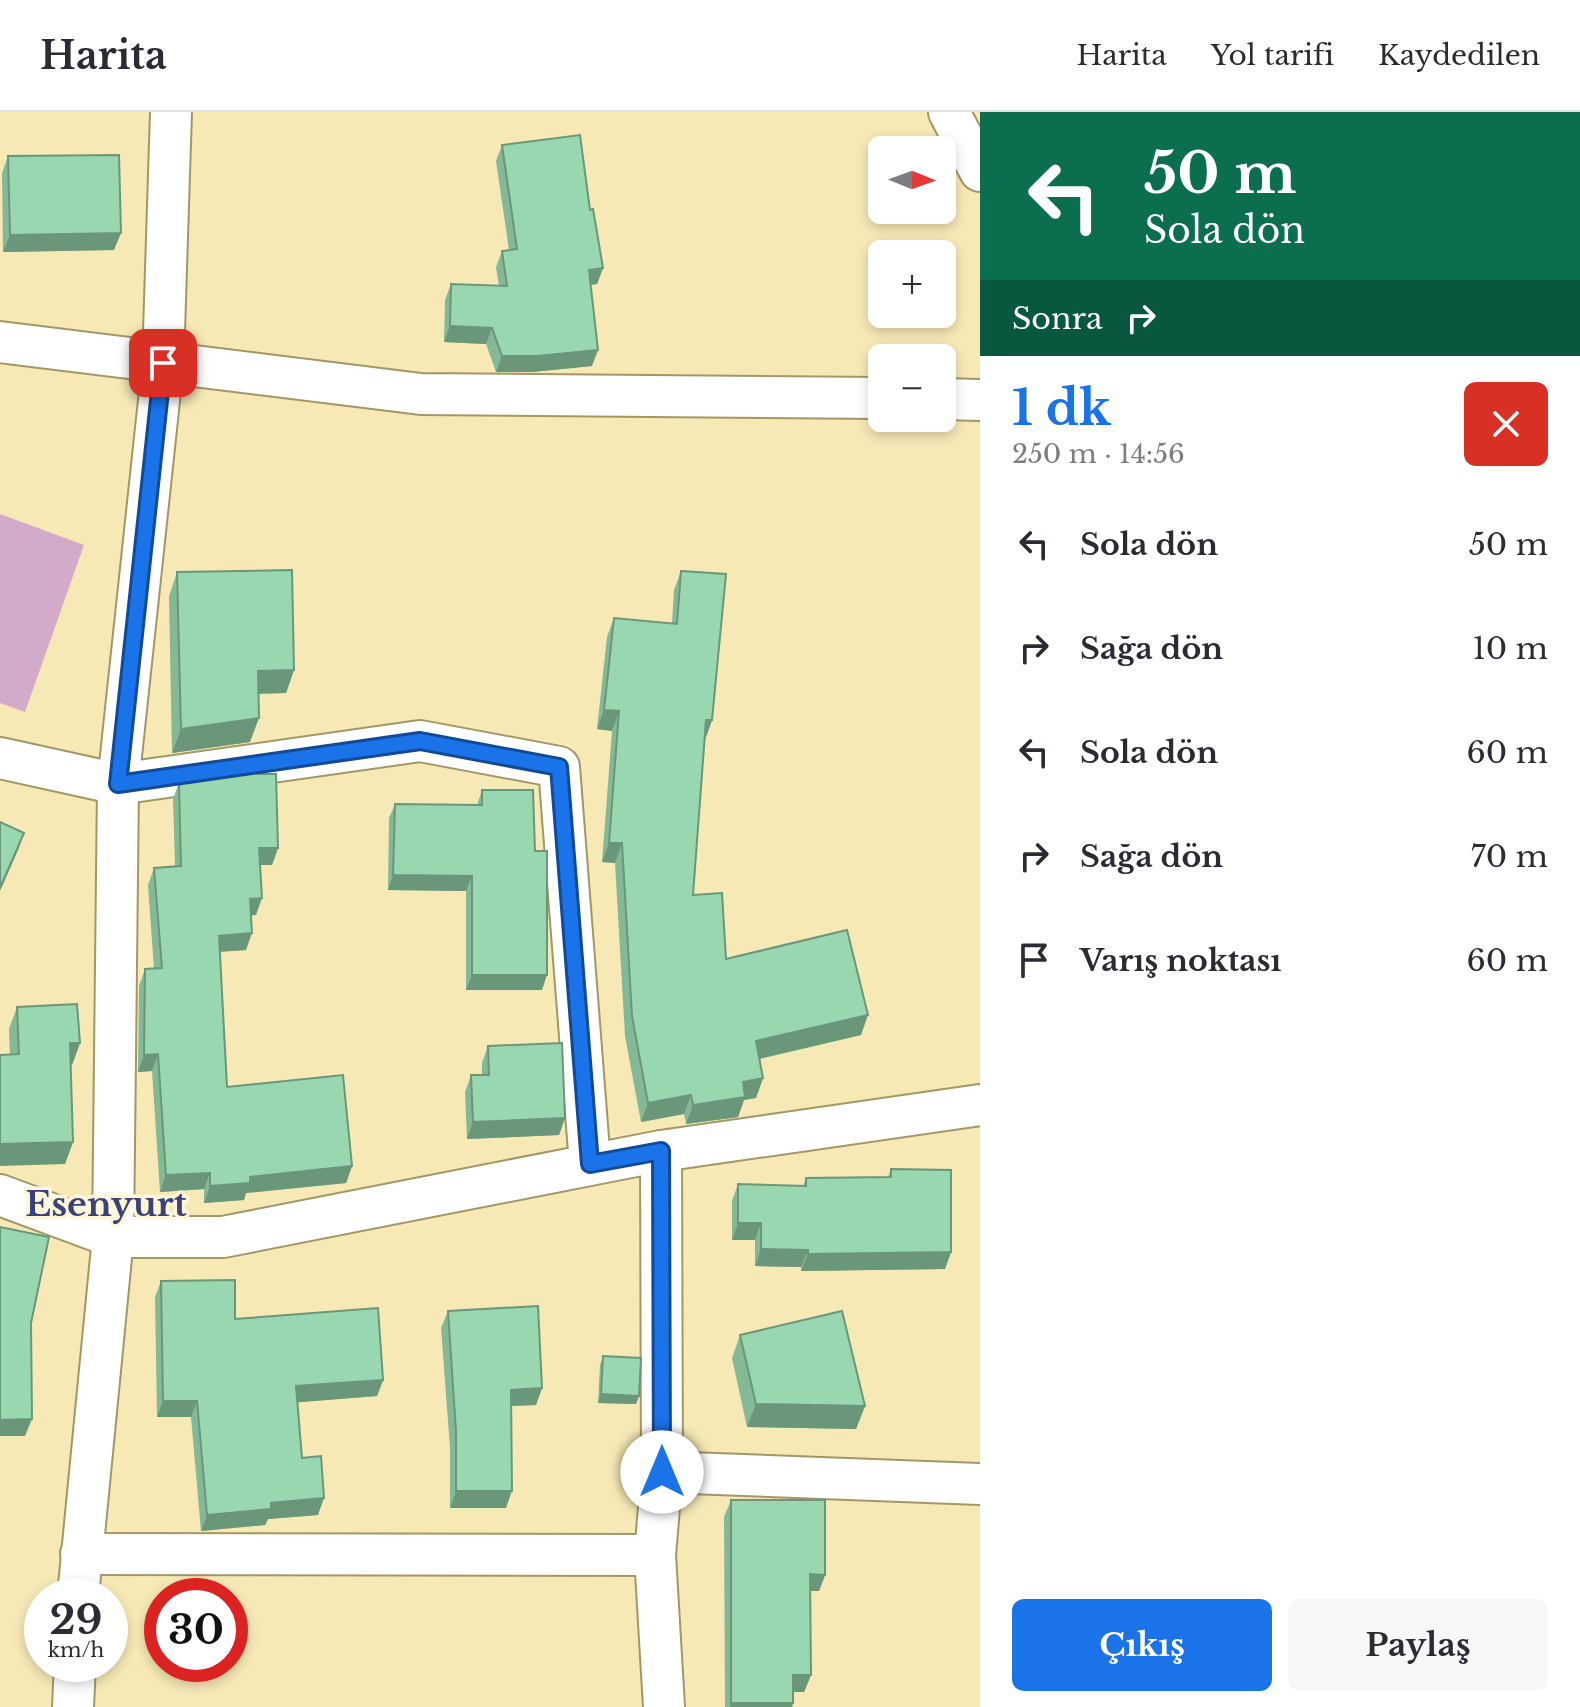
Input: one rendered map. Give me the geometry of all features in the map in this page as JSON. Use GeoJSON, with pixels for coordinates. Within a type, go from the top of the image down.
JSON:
{"type":"FeatureCollection","features":[{"type":"Feature","properties":{"kind":"street"},"geometry":{"type":"LineString","coordinates":[[79,1578],[113,1237],[118,784],[163,363],[171,112]]}},
{"type":"Feature","properties":{"kind":"street"},"geometry":{"type":"LineString","coordinates":[[949,112],[980,171]]}},
{"type":"Feature","properties":{"kind":"street"},"geometry":{"type":"LineString","coordinates":[[0,342],[421,394],[868,398]]}},
{"type":"Feature","properties":{"kind":"street"},"geometry":{"type":"LineString","coordinates":[[956,399],[980,400]]}},
{"type":"Feature","properties":{"kind":"street"},"geometry":{"type":"LineString","coordinates":[[0,758],[118,784],[420,741],[559,767],[590,1164]]}},
{"type":"Feature","properties":{"kind":"street"},"geometry":{"type":"LineString","coordinates":[[0,1195],[113,1237],[223,1237],[661,1151],[980,1105]]}},
{"type":"Feature","properties":{"kind":"street"},"geometry":{"type":"LineString","coordinates":[[661,1151],[662,1472],[655,1555],[664,1707]]}},
{"type":"Feature","properties":{"kind":"street"},"geometry":{"type":"LineString","coordinates":[[662,1472],[980,1484]]}},
{"type":"Feature","properties":{"kind":"street"},"geometry":{"type":"LineString","coordinates":[[81,1554],[655,1555]]}},
{"type":"Feature","properties":{"kind":"street"},"geometry":{"type":"LineString","coordinates":[[73,1707],[74,1682]]}},
{"type":"Feature","properties":{"kind":"shaded area"},"geometry":{"type":"Polygon","coordinates":[[[0,514],[84,545],[25,712],[0,703],[0,514]]]}},
{"type":"Feature","properties":{"kind":"building"},"geometry":{"type":"Polygon","coordinates":[[[580,135],[590,210],[593,209],[603,268],[589,270],[598,350],[502,356],[492,328],[450,326],[451,284],[507,286],[502,251],[517,249],[502,145],[580,135]]]}},
{"type":"Feature","properties":{"kind":"building"},"geometry":{"type":"Polygon","coordinates":[[[119,155],[121,233],[10,235],[8,156],[119,155]]]}},
{"type":"Feature","properties":{"kind":"building"},"geometry":{"type":"Polygon","coordinates":[[[292,570],[294,670],[258,671],[259,718],[181,729],[177,572],[292,570]]]}},
{"type":"Feature","properties":{"kind":"building"},"geometry":{"type":"Polygon","coordinates":[[[681,571],[726,574],[712,720],[706,720],[693,895],[722,893],[726,959],[847,930],[868,1015],[756,1041],[763,1078],[743,1082],[745,1097],[693,1105],[691,1095],[648,1103],[632,1016],[622,843],[609,843],[619,711],[604,710],[614,618],[677,624],[681,571]]]}},
{"type":"Feature","properties":{"kind":"building"},"geometry":{"type":"Polygon","coordinates":[[[258,771],[258,774],[276,774],[278,848],[259,848],[262,898],[250,899],[252,933],[219,936],[227,1087],[343,1075],[352,1166],[250,1177],[250,1183],[210,1186],[210,1173],[166,1175],[158,1054],[144,1055],[145,969],[162,968],[154,868],[181,866],[179,783],[258,771]]]}},
{"type":"Feature","properties":{"kind":"building"},"geometry":{"type":"Polygon","coordinates":[[[482,790],[533,790],[535,851],[547,851],[547,975],[472,975],[472,876],[393,875],[395,804],[482,805],[482,790]]]}},
{"type":"Feature","properties":{"kind":"building"},"geometry":{"type":"Polygon","coordinates":[[[0,822],[24,833],[0,888],[0,822]]]}},
{"type":"Feature","properties":{"kind":"building"},"geometry":{"type":"Polygon","coordinates":[[[77,1004],[80,1043],[70,1043],[73,1142],[0,1144],[0,1055],[19,1054],[17,1007],[77,1004]]]}},
{"type":"Feature","properties":{"kind":"building"},"geometry":{"type":"Polygon","coordinates":[[[562,1043],[565,1118],[473,1122],[471,1075],[489,1075],[488,1046],[562,1043]]]}},
{"type":"Feature","properties":{"kind":"building"},"geometry":{"type":"Polygon","coordinates":[[[891,1169],[951,1170],[951,1252],[808,1254],[808,1250],[761,1249],[761,1223],[738,1223],[738,1184],[806,1186],[806,1178],[891,1177],[891,1169]]]}},
{"type":"Feature","properties":{"kind":"building"},"geometry":{"type":"Polygon","coordinates":[[[0,1227],[49,1237],[31,1323],[32,1419],[0,1420],[0,1227]]]}},
{"type":"Feature","properties":{"kind":"building"},"geometry":{"type":"Polygon","coordinates":[[[235,1280],[235,1319],[378,1308],[383,1380],[296,1386],[302,1458],[321,1456],[324,1498],[271,1503],[271,1509],[207,1515],[197,1401],[163,1401],[161,1281],[235,1280]]]}},
{"type":"Feature","properties":{"kind":"building"},"geometry":{"type":"Polygon","coordinates":[[[538,1306],[542,1388],[511,1390],[512,1491],[456,1491],[456,1431],[448,1311],[538,1306]]]}},
{"type":"Feature","properties":{"kind":"building"},"geometry":{"type":"Polygon","coordinates":[[[842,1311],[865,1406],[756,1404],[740,1335],[842,1311]]]}},
{"type":"Feature","properties":{"kind":"building"},"geometry":{"type":"Polygon","coordinates":[[[603,1356],[641,1358],[639,1396],[601,1394],[603,1356]]]}},
{"type":"Feature","properties":{"kind":"building"},"geometry":{"type":"Polygon","coordinates":[[[731,1500],[825,1500],[825,1575],[810,1574],[811,1675],[793,1675],[793,1703],[731,1703],[731,1500]]]}},
{"type":"Feature","properties":{"kind":"district","name":"Esenyurt"},"geometry":{"type":"Point","coordinates":[106,1204]}},
{"type":"Feature","properties":{"kind":"route"},"geometry":{"type":"LineString","coordinates":[[163,363],[118,784],[420,741],[559,767],[590,1164],[661,1151],[662,1472]]}}]}
